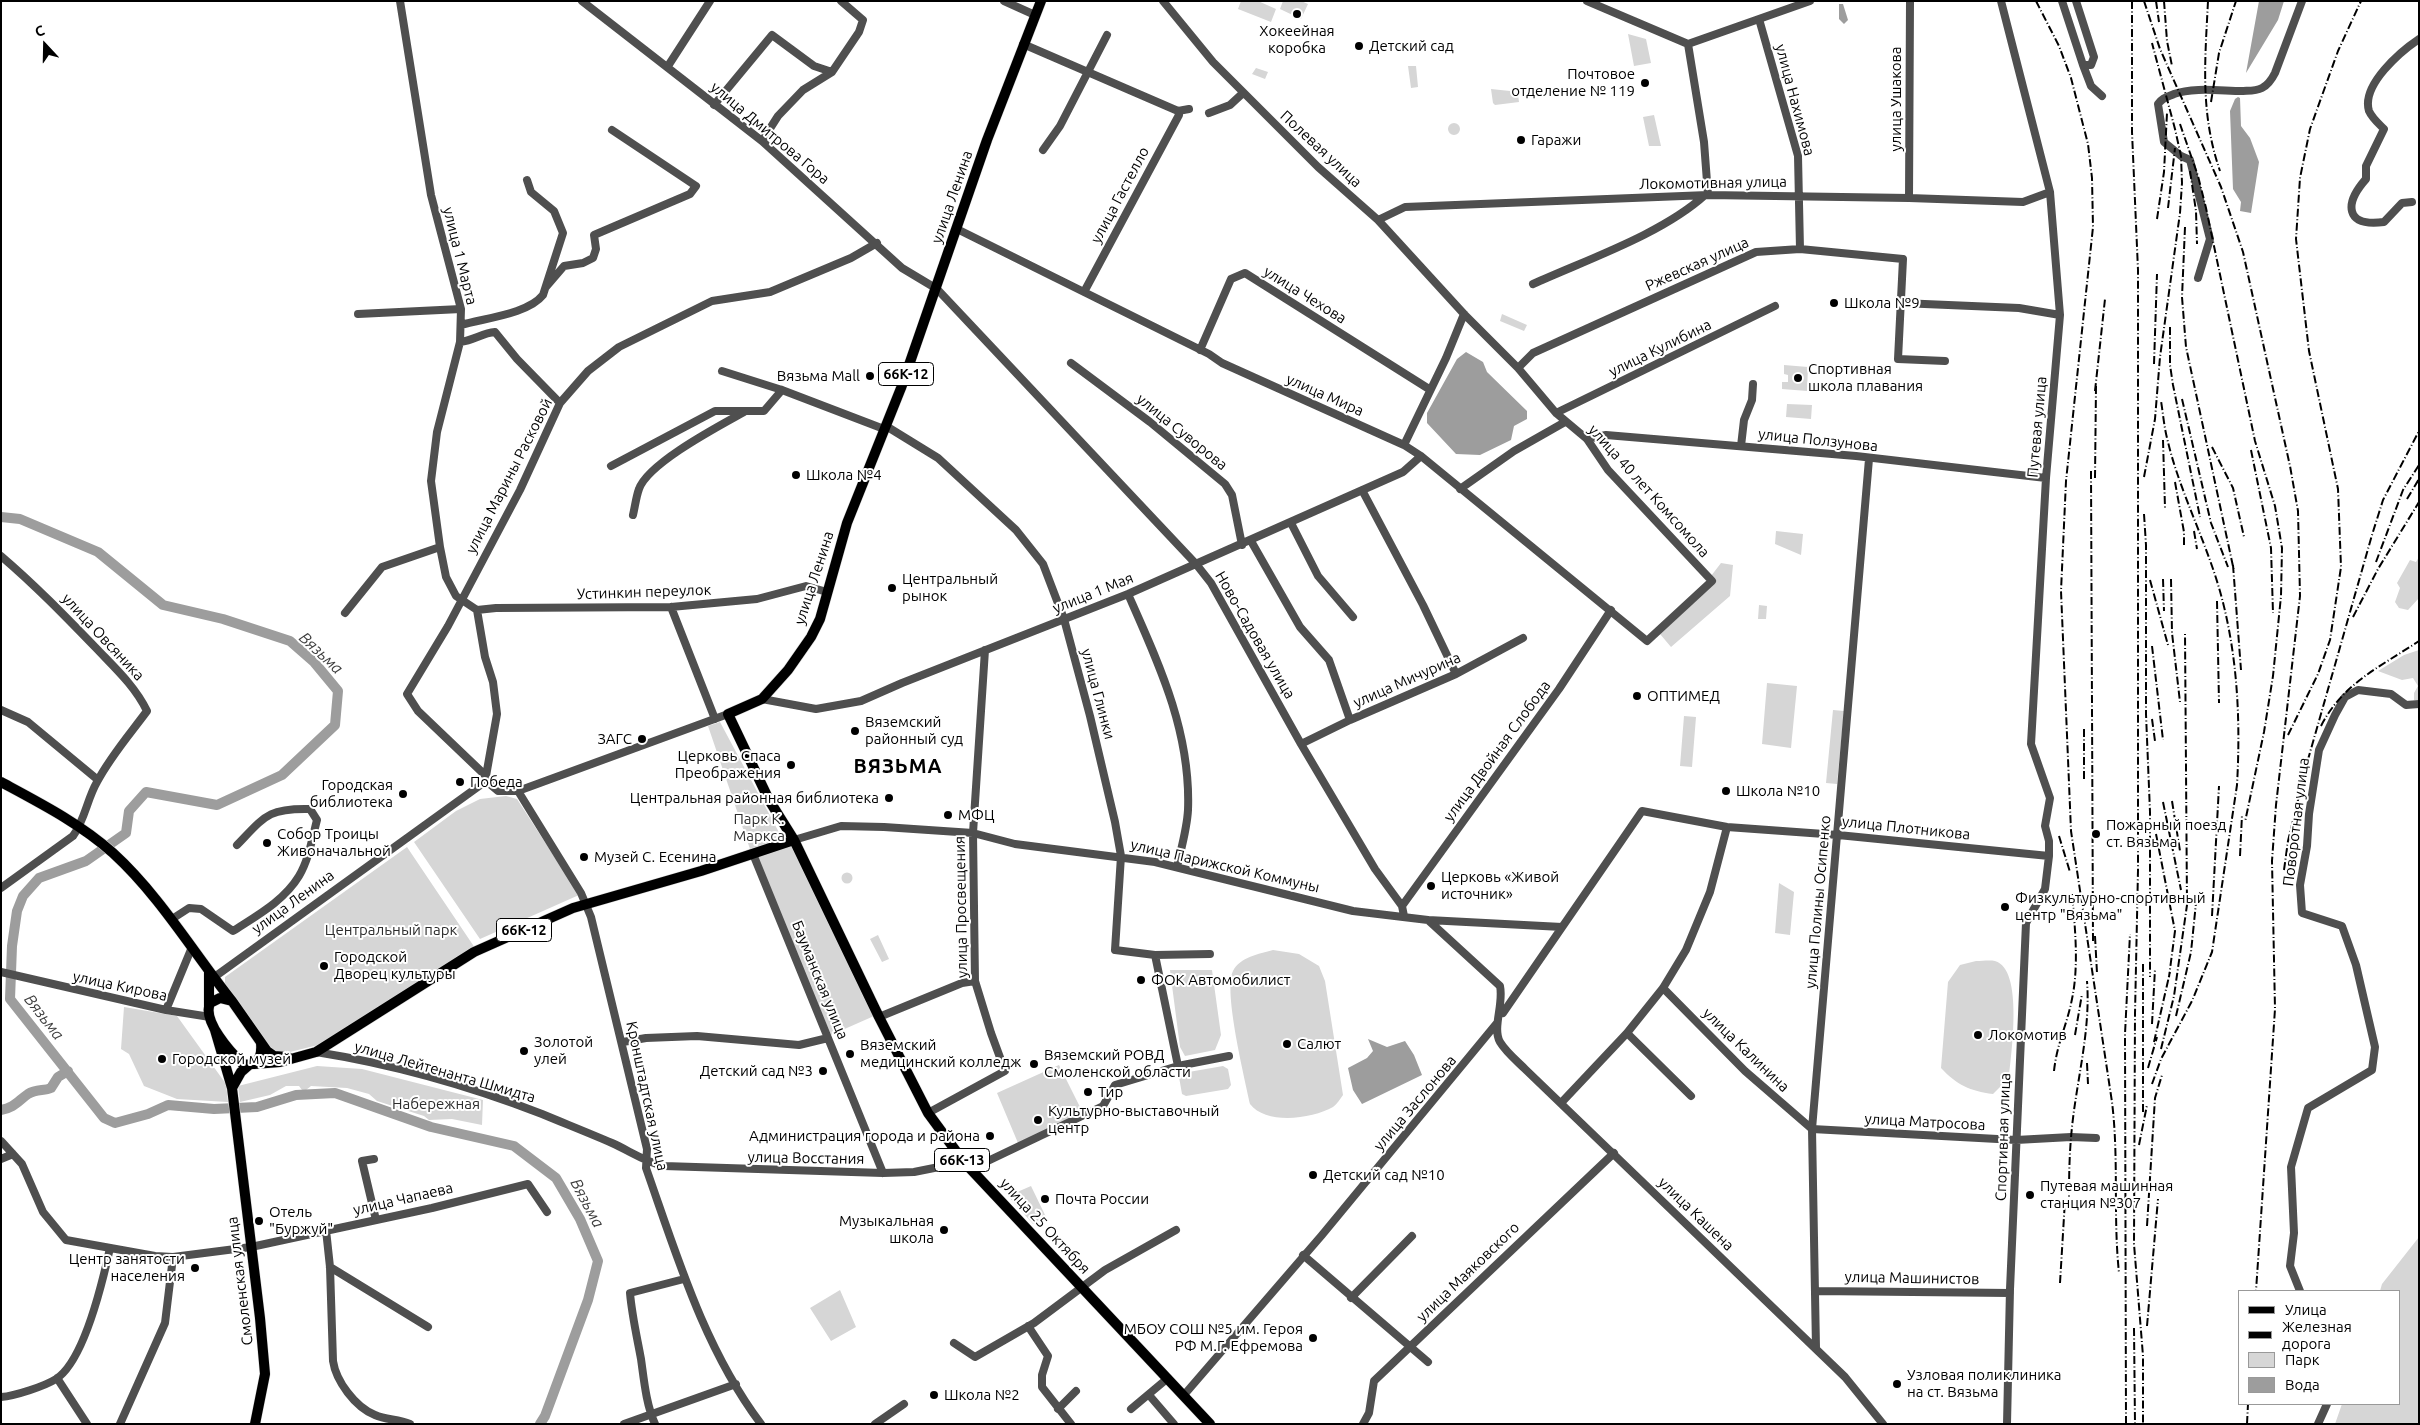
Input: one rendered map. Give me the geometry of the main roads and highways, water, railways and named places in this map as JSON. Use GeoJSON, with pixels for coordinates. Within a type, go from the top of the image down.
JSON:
{"type":"FeatureCollection","features":[{"type":"Feature","properties":{"kind":"main road","name":"улица Ленина"},"geometry":{"type":"LineString","coordinates":[[728,714],[762,699],[788,670],[811,637],[820,619],[847,523],[885,428],[936,289],[987,140],[1041,1]]}},
{"type":"Feature","properties":{"kind":"main road","name":"улица 25 Октября"},"geometry":{"type":"LineString","coordinates":[[728,714],[769,800],[794,840],[879,1017],[928,1113],[967,1166],[1210,1424]]}},
{"type":"Feature","properties":{"kind":"main road"},"geometry":{"type":"LineString","coordinates":[[1,782],[84,830],[113,853],[147,888],[172,919],[261,1043],[274,1056],[299,1057]]}},
{"type":"Feature","properties":{"kind":"main road","name":"66К-12"},"geometry":{"type":"LineString","coordinates":[[251,1065],[266,1064],[316,1052],[474,952],[586,903],[692,873],[794,840]]}},
{"type":"Feature","properties":{"kind":"main road"},"geometry":{"type":"LineString","coordinates":[[211,975],[209,1012],[215,1030],[237,1058],[251,1065]]}},
{"type":"Feature","properties":{"kind":"main road"},"geometry":{"type":"LineString","coordinates":[[209,1012],[214,1000],[220,998],[232,1001]]}},
{"type":"Feature","properties":{"kind":"main road","name":"Смоленская улица"},"geometry":{"type":"LineString","coordinates":[[215,1030],[232,1090],[265,1374],[255,1424]]}},
{"type":"Feature","properties":{"kind":"main road"},"geometry":{"type":"LineString","coordinates":[[232,1090],[241,1072],[260,1056],[261,1043]]}},
{"type":"Feature","properties":{"kind":"water"},"geometry":{"type":"Polygon","coordinates":[[[2259,1],[2284,1],[2278,20],[2246,73],[2259,1]]]}},
{"type":"Feature","properties":{"kind":"water"},"geometry":{"type":"Polygon","coordinates":[[[1839,4],[1843,4],[1848,20],[1844,24],[1839,19],[1839,4]]]}},
{"type":"Feature","properties":{"kind":"water"},"geometry":{"type":"Polygon","coordinates":[[[2240,98],[2241,126],[2250,138],[2259,162],[2251,213],[2240,211],[2241,202],[2233,189],[2230,111],[2235,99],[2240,98]]]}},
{"type":"Feature","properties":{"kind":"water"},"geometry":{"type":"Polygon","coordinates":[[[1466,352],[1483,362],[1487,372],[1527,411],[1527,419],[1514,426],[1511,440],[1480,455],[1456,454],[1427,423],[1427,413],[1457,359],[1466,352]]]}},
{"type":"Feature","properties":{"kind":"water"},"geometry":{"type":"Polygon","coordinates":[[[1368,1039],[1387,1047],[1405,1041],[1414,1055],[1422,1075],[1362,1104],[1353,1090],[1348,1068],[1367,1058],[1373,1051],[1368,1039]]]}},
{"type":"Feature","properties":{"kind":"waterway","name":"Вязьма"},"geometry":{"type":"LineString","coordinates":[[1,517],[20,519],[98,552],[163,605],[223,619],[290,641],[314,662],[338,691],[335,725],[282,775],[217,805],[146,792],[129,811],[126,833],[86,861],[39,878],[23,896],[17,911],[12,946],[10,999],[104,1118],[115,1123],[148,1114],[168,1105],[214,1109],[257,1107],[296,1095],[335,1093],[431,1127],[514,1146],[556,1178],[580,1219],[598,1261],[588,1300],[545,1416],[540,1424]]}},
{"type":"Feature","properties":{"kind":"waterway"},"geometry":{"type":"LineString","coordinates":[[1,1110],[13,1106],[31,1092],[51,1088],[58,1077],[68,1071]]}},
{"type":"Feature","properties":{"kind":"railway"},"geometry":{"type":"LineString","coordinates":[[2036,1],[2059,46],[2071,78],[2088,144],[2092,178],[2093,227],[2066,481],[2061,591],[2071,831],[2112,1102],[2119,1273]]}},
{"type":"Feature","properties":{"kind":"railway"},"geometry":{"type":"LineString","coordinates":[[2132,1],[2132,132],[2138,270],[2138,870],[2134,1244],[2143,1356],[2143,1424]]}},
{"type":"Feature","properties":{"kind":"railway"},"geometry":{"type":"LineString","coordinates":[[2144,1],[2160,49],[2221,187],[2243,252],[2290,466],[2298,511],[2300,596],[2276,805],[2272,861],[2275,1009],[2256,1290]]}},
{"type":"Feature","properties":{"kind":"railway"},"geometry":{"type":"LineString","coordinates":[[2156,1],[2159,22]]}},
{"type":"Feature","properties":{"kind":"railway"},"geometry":{"type":"LineString","coordinates":[[2164,1],[2167,41],[2172,66]]}},
{"type":"Feature","properties":{"kind":"railway"},"geometry":{"type":"LineString","coordinates":[[2208,1],[2205,87],[2209,129],[2220,171]]}},
{"type":"Feature","properties":{"kind":"railway"},"geometry":{"type":"LineString","coordinates":[[2211,102],[2219,53],[2236,1]]}},
{"type":"Feature","properties":{"kind":"railway"},"geometry":{"type":"LineString","coordinates":[[2288,735],[2318,674],[2330,640],[2341,567],[2338,489],[2309,351],[2296,239],[2300,178],[2310,129],[2338,51],[2361,1]]}},
{"type":"Feature","properties":{"kind":"railway"},"geometry":{"type":"LineString","coordinates":[[2144,477],[2155,419],[2160,357],[2180,213],[2182,183],[2181,156],[2152,43]]}},
{"type":"Feature","properties":{"kind":"railway"},"geometry":{"type":"LineString","coordinates":[[2157,219],[2164,172],[2167,113]]}},
{"type":"Feature","properties":{"kind":"railway"},"geometry":{"type":"LineString","coordinates":[[2180,124],[2198,176],[2206,208],[2255,441],[2275,506],[2282,548],[2281,596],[2273,676],[2264,732],[2245,822]]}},
{"type":"Feature","properties":{"kind":"railway"},"geometry":{"type":"LineString","coordinates":[[2168,208],[2175,148]]}},
{"type":"Feature","properties":{"kind":"railway"},"geometry":{"type":"LineString","coordinates":[[2190,171],[2196,211],[2197,244]]}},
{"type":"Feature","properties":{"kind":"railway"},"geometry":{"type":"LineString","coordinates":[[2185,227],[2182,297],[2186,347],[2234,571]]}},
{"type":"Feature","properties":{"kind":"railway"},"geometry":{"type":"LineString","coordinates":[[2154,364],[2157,274]]}},
{"type":"Feature","properties":{"kind":"railway"},"geometry":{"type":"LineString","coordinates":[[2095,391],[2105,299]]}},
{"type":"Feature","properties":{"kind":"railway"},"geometry":{"type":"LineString","coordinates":[[2170,327],[2170,365],[2173,385],[2200,517]]}},
{"type":"Feature","properties":{"kind":"railway"},"geometry":{"type":"LineString","coordinates":[[2095,478],[2096,386]]}},
{"type":"Feature","properties":{"kind":"railway"},"geometry":{"type":"LineString","coordinates":[[2182,399],[2211,523],[2228,567]]}},
{"type":"Feature","properties":{"kind":"railway"},"geometry":{"type":"LineString","coordinates":[[2152,1084],[2161,1059],[2192,1001],[2212,952],[2237,785],[2238,759],[2238,706],[2229,628],[2216,578],[2183,491],[2172,456],[2161,401]]}},
{"type":"Feature","properties":{"kind":"railway"},"geometry":{"type":"LineString","coordinates":[[2284,870],[2288,841],[2307,763],[2372,535],[2383,500],[2419,431]]}},
{"type":"Feature","properties":{"kind":"railway"},"geometry":{"type":"LineString","coordinates":[[2163,440],[2165,508]]}},
{"type":"Feature","properties":{"kind":"railway"},"geometry":{"type":"LineString","coordinates":[[2212,447],[2233,488],[2244,537]]}},
{"type":"Feature","properties":{"kind":"railway"},"geometry":{"type":"LineString","coordinates":[[2251,450],[2271,548],[2273,613]]}},
{"type":"Feature","properties":{"kind":"railway"},"geometry":{"type":"LineString","coordinates":[[2376,562],[2403,490],[2419,465]]}},
{"type":"Feature","properties":{"kind":"railway"},"geometry":{"type":"LineString","coordinates":[[2091,471],[2093,943]]}},
{"type":"Feature","properties":{"kind":"railway"},"geometry":{"type":"LineString","coordinates":[[2407,499],[2419,479]]}},
{"type":"Feature","properties":{"kind":"railway"},"geometry":{"type":"LineString","coordinates":[[2175,482],[2184,532],[2184,545]]}},
{"type":"Feature","properties":{"kind":"railway"},"geometry":{"type":"LineString","coordinates":[[2353,617],[2378,569],[2419,502]]}},
{"type":"Feature","properties":{"kind":"railway"},"geometry":{"type":"LineString","coordinates":[[2144,514],[2146,545],[2146,714],[2150,812],[2150,977]]}},
{"type":"Feature","properties":{"kind":"railway"},"geometry":{"type":"LineString","coordinates":[[2194,531],[2197,549]]}},
{"type":"Feature","properties":{"kind":"railway"},"geometry":{"type":"LineString","coordinates":[[2233,565],[2241,670]]}},
{"type":"Feature","properties":{"kind":"railway"},"geometry":{"type":"LineString","coordinates":[[2163,579],[2164,611]]}},
{"type":"Feature","properties":{"kind":"railway"},"geometry":{"type":"LineString","coordinates":[[2171,579],[2172,633],[2180,702]]}},
{"type":"Feature","properties":{"kind":"railway"},"geometry":{"type":"LineString","coordinates":[[2150,580],[2168,645]]}},
{"type":"Feature","properties":{"kind":"railway"},"geometry":{"type":"LineString","coordinates":[[2217,601],[2219,703]]}},
{"type":"Feature","properties":{"kind":"railway"},"geometry":{"type":"LineString","coordinates":[[2161,1049],[2174,996],[2187,905],[2185,632]]}},
{"type":"Feature","properties":{"kind":"railway"},"geometry":{"type":"LineString","coordinates":[[2321,726],[2330,711],[2351,687],[2419,641]]}},
{"type":"Feature","properties":{"kind":"railway"},"geometry":{"type":"LineString","coordinates":[[2152,646],[2163,740]]}},
{"type":"Feature","properties":{"kind":"railway"},"geometry":{"type":"LineString","coordinates":[[2152,719],[2155,741]]}},
{"type":"Feature","properties":{"kind":"railway"},"geometry":{"type":"LineString","coordinates":[[2084,729],[2084,779]]}},
{"type":"Feature","properties":{"kind":"railway"},"geometry":{"type":"LineString","coordinates":[[2212,916],[2219,786]]}},
{"type":"Feature","properties":{"kind":"railway"},"geometry":{"type":"LineString","coordinates":[[2172,801],[2180,851]]}},
{"type":"Feature","properties":{"kind":"railway"},"geometry":{"type":"LineString","coordinates":[[2163,802],[2181,890]]}},
{"type":"Feature","properties":{"kind":"railway"},"geometry":{"type":"LineString","coordinates":[[2240,856],[2242,815]]}},
{"type":"Feature","properties":{"kind":"railway"},"geometry":{"type":"LineString","coordinates":[[2156,834],[2175,931],[2169,977]]}},
{"type":"Feature","properties":{"kind":"railway"},"geometry":{"type":"LineString","coordinates":[[2059,836],[2070,872]]}},
{"type":"Feature","properties":{"kind":"railway"},"geometry":{"type":"LineString","coordinates":[[2176,1016],[2191,952],[2197,893]]}},
{"type":"Feature","properties":{"kind":"railway"},"geometry":{"type":"LineString","coordinates":[[2054,1071],[2074,986],[2076,946],[2072,894]]}},
{"type":"Feature","properties":{"kind":"railway"},"geometry":{"type":"LineString","coordinates":[[2126,1424],[2125,1034],[2130,934]]}},
{"type":"Feature","properties":{"kind":"railway"},"geometry":{"type":"LineString","coordinates":[[2095,936],[2097,973]]}},
{"type":"Feature","properties":{"kind":"railway"},"geometry":{"type":"LineString","coordinates":[[2143,964],[2143,1112]]}},
{"type":"Feature","properties":{"kind":"railway"},"geometry":{"type":"LineString","coordinates":[[2152,1024],[2155,969]]}},
{"type":"Feature","properties":{"kind":"railway"},"geometry":{"type":"LineString","coordinates":[[2154,1042],[2170,972]]}},
{"type":"Feature","properties":{"kind":"railway"},"geometry":{"type":"LineString","coordinates":[[2069,1207],[2071,1138],[2085,1040],[2088,1001],[2087,981]]}},
{"type":"Feature","properties":{"kind":"railway"},"geometry":{"type":"LineString","coordinates":[[2075,1035],[2082,994]]}},
{"type":"Feature","properties":{"kind":"railway"},"geometry":{"type":"LineString","coordinates":[[2148,1068],[2157,1037]]}},
{"type":"Feature","properties":{"kind":"railway"},"geometry":{"type":"LineString","coordinates":[[2087,1063],[2088,1084]]}},
{"type":"Feature","properties":{"kind":"railway"},"geometry":{"type":"LineString","coordinates":[[2147,1226],[2155,1098],[2162,1075]]}},
{"type":"Feature","properties":{"kind":"railway"},"geometry":{"type":"LineString","coordinates":[[2139,1145],[2147,1105]]}},
{"type":"Feature","properties":{"kind":"railway"},"geometry":{"type":"LineString","coordinates":[[2147,1326],[2158,1199]]}},
{"type":"Feature","properties":{"kind":"railway"},"geometry":{"type":"LineString","coordinates":[[2060,1283],[2065,1200]]}},
{"type":"Feature","properties":{"kind":"railway"},"geometry":{"type":"LineString","coordinates":[[2134,1328],[2135,1424]]}},
{"type":"Feature","properties":{"kind":"railway"},"geometry":{"type":"LineString","coordinates":[[2247,1424],[2248,1405]]}},
{"type":"Feature","properties":{"kind":"place","name":"Хокеейная коробка"},"geometry":{"type":"Point","coordinates":[1297,14]}},
{"type":"Feature","properties":{"kind":"place","name":"Детский сад"},"geometry":{"type":"Point","coordinates":[1359,46]}},
{"type":"Feature","properties":{"kind":"place","name":"Почтовое отделение № 119"},"geometry":{"type":"Point","coordinates":[1645,83]}},
{"type":"Feature","properties":{"kind":"place","name":"Гаражи"},"geometry":{"type":"Point","coordinates":[1521,140]}},
{"type":"Feature","properties":{"kind":"place","name":"Школа №9"},"geometry":{"type":"Point","coordinates":[1834,303]}},
{"type":"Feature","properties":{"kind":"place","name":"Вязьма Mall"},"geometry":{"type":"Point","coordinates":[870,376]}},
{"type":"Feature","properties":{"kind":"place","name":"Спортивная школа плавания"},"geometry":{"type":"Point","coordinates":[1798,378]}},
{"type":"Feature","properties":{"kind":"place","name":"Школа №4"},"geometry":{"type":"Point","coordinates":[796,475]}},
{"type":"Feature","properties":{"kind":"place","name":"Центральный рынок"},"geometry":{"type":"Point","coordinates":[892,588]}},
{"type":"Feature","properties":{"kind":"place","name":"ОПТИМЕД"},"geometry":{"type":"Point","coordinates":[1637,696]}},
{"type":"Feature","properties":{"kind":"place","name":"Вяземский районный суд"},"geometry":{"type":"Point","coordinates":[855,731]}},
{"type":"Feature","properties":{"kind":"place","name":"ЗАГС"},"geometry":{"type":"Point","coordinates":[642,739]}},
{"type":"Feature","properties":{"kind":"place","name":"Церковь Спаса Преображения"},"geometry":{"type":"Point","coordinates":[791,765]}},
{"type":"Feature","properties":{"kind":"place","name":"Победа"},"geometry":{"type":"Point","coordinates":[460,782]}},
{"type":"Feature","properties":{"kind":"place","name":"Школа №10"},"geometry":{"type":"Point","coordinates":[1726,791]}},
{"type":"Feature","properties":{"kind":"place","name":"Городская библиотека"},"geometry":{"type":"Point","coordinates":[403,794]}},
{"type":"Feature","properties":{"kind":"place","name":"Центральная районная библиотека"},"geometry":{"type":"Point","coordinates":[889,798]}},
{"type":"Feature","properties":{"kind":"place","name":"МФЦ"},"geometry":{"type":"Point","coordinates":[948,815]}},
{"type":"Feature","properties":{"kind":"place","name":"Пожарный поезд ст. Вязьма"},"geometry":{"type":"Point","coordinates":[2096,834]}},
{"type":"Feature","properties":{"kind":"place","name":"Собор Троицы Живоначальной"},"geometry":{"type":"Point","coordinates":[267,843]}},
{"type":"Feature","properties":{"kind":"place","name":"Музей С. Есенина"},"geometry":{"type":"Point","coordinates":[584,857]}},
{"type":"Feature","properties":{"kind":"place","name":"Церковь «Живой источник»"},"geometry":{"type":"Point","coordinates":[1431,886]}},
{"type":"Feature","properties":{"kind":"place","name":"Физкультурно-спортивный центр \"Вязьма\""},"geometry":{"type":"Point","coordinates":[2005,907]}},
{"type":"Feature","properties":{"kind":"place","name":"Городской Дворец культуры"},"geometry":{"type":"Point","coordinates":[324,966]}},
{"type":"Feature","properties":{"kind":"place","name":"ФОК Автомобилист"},"geometry":{"type":"Point","coordinates":[1141,980]}},
{"type":"Feature","properties":{"kind":"place","name":"Локомотив"},"geometry":{"type":"Point","coordinates":[1978,1035]}},
{"type":"Feature","properties":{"kind":"place","name":"Салют"},"geometry":{"type":"Point","coordinates":[1287,1044]}},
{"type":"Feature","properties":{"kind":"place","name":"Золотой улей"},"geometry":{"type":"Point","coordinates":[524,1051]}},
{"type":"Feature","properties":{"kind":"place","name":"Вяземский медицинский колледж"},"geometry":{"type":"Point","coordinates":[850,1054]}},
{"type":"Feature","properties":{"kind":"place","name":"Городской музей"},"geometry":{"type":"Point","coordinates":[162,1059]}},
{"type":"Feature","properties":{"kind":"place","name":"Вяземский РОВД Смоленской области"},"geometry":{"type":"Point","coordinates":[1034,1064]}},
{"type":"Feature","properties":{"kind":"place","name":"Детский сад №3"},"geometry":{"type":"Point","coordinates":[823,1071]}},
{"type":"Feature","properties":{"kind":"place","name":"Тир"},"geometry":{"type":"Point","coordinates":[1088,1092]}},
{"type":"Feature","properties":{"kind":"place","name":"Культурно-выставочный центр"},"geometry":{"type":"Point","coordinates":[1038,1120]}},
{"type":"Feature","properties":{"kind":"place","name":"Администрация города и района"},"geometry":{"type":"Point","coordinates":[990,1136]}},
{"type":"Feature","properties":{"kind":"place","name":"Детский сад №10"},"geometry":{"type":"Point","coordinates":[1313,1175]}},
{"type":"Feature","properties":{"kind":"place","name":"Путевая машинная станция №307"},"geometry":{"type":"Point","coordinates":[2030,1195]}},
{"type":"Feature","properties":{"kind":"place","name":"Почта России"},"geometry":{"type":"Point","coordinates":[1045,1199]}},
{"type":"Feature","properties":{"kind":"place","name":"Отель \"Буржуй\""},"geometry":{"type":"Point","coordinates":[259,1221]}},
{"type":"Feature","properties":{"kind":"place","name":"Музыкальная школа"},"geometry":{"type":"Point","coordinates":[944,1230]}},
{"type":"Feature","properties":{"kind":"place","name":"Центр занятости населения"},"geometry":{"type":"Point","coordinates":[195,1268]}},
{"type":"Feature","properties":{"kind":"place","name":"МБОУ СОШ №5 им. Героя РФ М.Г. Ефремова"},"geometry":{"type":"Point","coordinates":[1313,1338]}},
{"type":"Feature","properties":{"kind":"place","name":"Узловая поликлиника на ст. Вязьма"},"geometry":{"type":"Point","coordinates":[1897,1384]}},
{"type":"Feature","properties":{"kind":"place","name":"Школа №2"},"geometry":{"type":"Point","coordinates":[934,1395]}},
{"type":"Feature","properties":{"kind":"district","name":"ВЯЗЬМА"},"geometry":{"type":"Point","coordinates":[898,766]}},
{"type":"Feature","properties":{"kind":"park label","name":"Парк К. Маркса"},"geometry":{"type":"Point","coordinates":[759,828]}},
{"type":"Feature","properties":{"kind":"park label","name":"Центральный парк"},"geometry":{"type":"Point","coordinates":[391,930]}},
{"type":"Feature","properties":{"kind":"park label","name":"Набережная"},"geometry":{"type":"Point","coordinates":[436,1104]}}]}
